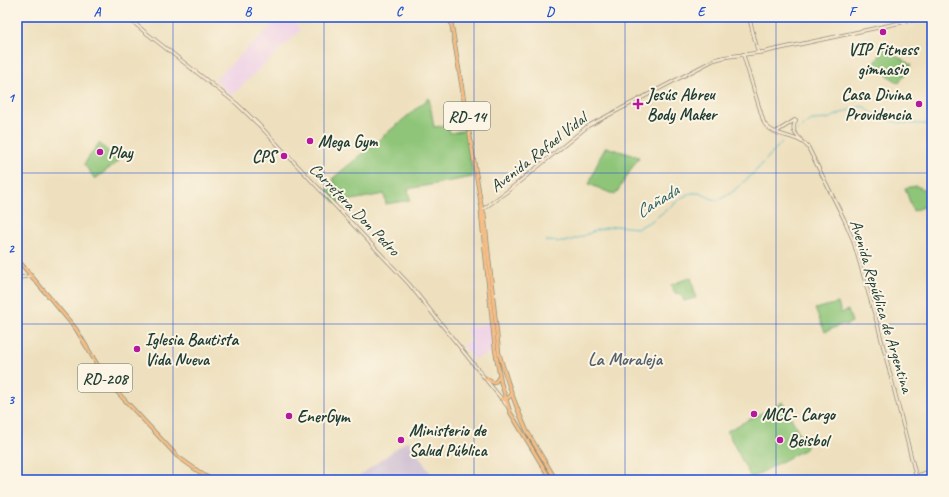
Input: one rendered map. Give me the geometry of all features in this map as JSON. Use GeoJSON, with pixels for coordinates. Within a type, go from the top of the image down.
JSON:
{"type":"FeatureCollection","features":[{"type":"Feature","properties":{"kind":"main road","name":"Carretera Don Pedro"},"geometry":{"type":"LineString","coordinates":[[127,17],[158,44],[237,104],[259,125],[404,278],[508,408]]}},
{"type":"Feature","properties":{"kind":"main road","name":"RD-14"},"geometry":{"type":"LineString","coordinates":[[449,17],[486,227],[499,377],[508,408],[551,480]]}},
{"type":"Feature","properties":{"kind":"main road","name":"RD-14"},"geometry":{"type":"LineString","coordinates":[[451,22],[452,17]]}},
{"type":"Feature","properties":{"kind":"main road"},"geometry":{"type":"LineString","coordinates":[[749,17],[758,52]]}},
{"type":"Feature","properties":{"kind":"main road","name":"Avenida Rafael Vidal"},"geometry":{"type":"LineString","coordinates":[[482,210],[588,126],[714,60],[927,17]]}},
{"type":"Feature","properties":{"kind":"main road"},"geometry":{"type":"LineString","coordinates":[[743,54],[764,123],[768,128],[776,132],[801,141]]}},
{"type":"Feature","properties":{"kind":"main road","name":"Avenida República de Argentina"},"geometry":{"type":"LineString","coordinates":[[776,132],[796,120],[793,124],[794,132],[810,151],[850,232],[878,326],[917,480]]}},
{"type":"Feature","properties":{"kind":"main road","name":"RD-208"},"geometry":{"type":"LineString","coordinates":[[17,258],[30,276],[73,326],[110,385],[177,456],[213,480]]}},
{"type":"Feature","properties":{"kind":"main road"},"geometry":{"type":"LineString","coordinates":[[17,278],[30,276]]}},
{"type":"Feature","properties":{"kind":"main road","name":"RD-14"},"geometry":{"type":"LineString","coordinates":[[496,349],[527,430],[556,480]]}},
{"type":"Feature","properties":{"kind":"main road"},"geometry":{"type":"LineString","coordinates":[[494,382],[499,377]]}},
{"type":"Feature","properties":{"kind":"main road"},"geometry":{"type":"LineString","coordinates":[[485,378],[510,386]]}},
{"type":"Feature","properties":{"kind":"main road"},"geometry":{"type":"LineString","coordinates":[[501,399],[510,397],[512,393]]}},
{"type":"Feature","properties":{"kind":"main road"},"geometry":{"type":"LineString","coordinates":[[916,476],[932,471]]}},
{"type":"Feature","properties":{"kind":"shaded area"},"geometry":{"type":"Polygon","coordinates":[[[280,17],[289,17],[301,30],[231,96],[215,79],[280,17]]]}},
{"type":"Feature","properties":{"kind":"shaded area"},"geometry":{"type":"Polygon","coordinates":[[[491,323],[494,352],[474,359],[462,345],[472,341],[466,328],[491,323]]]}},
{"type":"Feature","properties":{"kind":"shaded area"},"geometry":{"type":"Polygon","coordinates":[[[408,440],[435,480],[355,479],[408,440]]]}},
{"type":"Feature","properties":{"kind":"green space"},"geometry":{"type":"Polygon","coordinates":[[[885,48],[911,65],[899,83],[873,66],[885,48]]]}},
{"type":"Feature","properties":{"kind":"green space"},"geometry":{"type":"Polygon","coordinates":[[[429,98],[434,127],[448,125],[450,133],[466,130],[473,177],[408,189],[410,200],[386,204],[384,194],[336,203],[326,192],[336,185],[332,179],[429,98]]]}},
{"type":"Feature","properties":{"kind":"green space","name":"Play"},"geometry":{"type":"Polygon","coordinates":[[[99,143],[119,161],[95,179],[84,164],[99,143]]]}},
{"type":"Feature","properties":{"kind":"green space"},"geometry":{"type":"Polygon","coordinates":[[[606,147],[639,157],[615,195],[589,184],[599,159],[606,147]]]}},
{"type":"Feature","properties":{"kind":"green space"},"geometry":{"type":"Polygon","coordinates":[[[916,186],[927,192],[932,204],[913,211],[905,188],[916,186]]]}},
{"type":"Feature","properties":{"kind":"green space"},"geometry":{"type":"Polygon","coordinates":[[[691,277],[696,298],[684,301],[681,294],[675,293],[671,285],[691,277]]]}},
{"type":"Feature","properties":{"kind":"green space"},"geometry":{"type":"Polygon","coordinates":[[[838,303],[841,313],[848,310],[852,322],[846,325],[842,324],[825,332],[815,309],[838,303]]]}},
{"type":"Feature","properties":{"kind":"green space"},"geometry":{"type":"Polygon","coordinates":[[[783,402],[807,448],[751,478],[727,431],[783,402]]]}},
{"type":"Feature","properties":{"kind":"waterway","name":"Cañada"},"geometry":{"type":"LineString","coordinates":[[796,131],[812,120],[828,119],[846,111],[863,106],[874,114],[889,121],[932,124]]}},
{"type":"Feature","properties":{"kind":"waterway","name":"Cañada"},"geometry":{"type":"LineString","coordinates":[[546,241],[564,242],[597,230],[615,226],[638,228],[653,220],[683,197],[692,193],[699,193],[715,200],[719,200],[731,193],[754,173],[782,142]]}},
{"type":"Feature","properties":{"kind":"place","name":"VIP Fitness gimnasio"},"geometry":{"type":"Point","coordinates":[883,32]}},
{"type":"Feature","properties":{"kind":"place","name":"Jesús Abreu Body Maker"},"geometry":{"type":"Point","coordinates":[638,104]}},
{"type":"Feature","properties":{"kind":"place","name":"Casa Divina Providencia"},"geometry":{"type":"Point","coordinates":[919,104]}},
{"type":"Feature","properties":{"kind":"place","name":"Mega Gym"},"geometry":{"type":"Point","coordinates":[310,141]}},
{"type":"Feature","properties":{"kind":"place","name":"Play"},"geometry":{"type":"Point","coordinates":[100,152]}},
{"type":"Feature","properties":{"kind":"place","name":"CPS"},"geometry":{"type":"Point","coordinates":[284,156]}},
{"type":"Feature","properties":{"kind":"place","name":"Iglesia Bautista Vida Nueva"},"geometry":{"type":"Point","coordinates":[137,349]}},
{"type":"Feature","properties":{"kind":"place","name":"MCC- Cargo"},"geometry":{"type":"Point","coordinates":[754,414]}},
{"type":"Feature","properties":{"kind":"place","name":"EnerGym"},"geometry":{"type":"Point","coordinates":[289,416]}},
{"type":"Feature","properties":{"kind":"place","name":"Ministerio de Salud Pública"},"geometry":{"type":"Point","coordinates":[401,440]}},
{"type":"Feature","properties":{"kind":"place","name":"Beisbol"},"geometry":{"type":"Point","coordinates":[780,440]}},
{"type":"Feature","properties":{"kind":"district","name":"La Moraleja"},"geometry":{"type":"Point","coordinates":[625,359]}}]}
